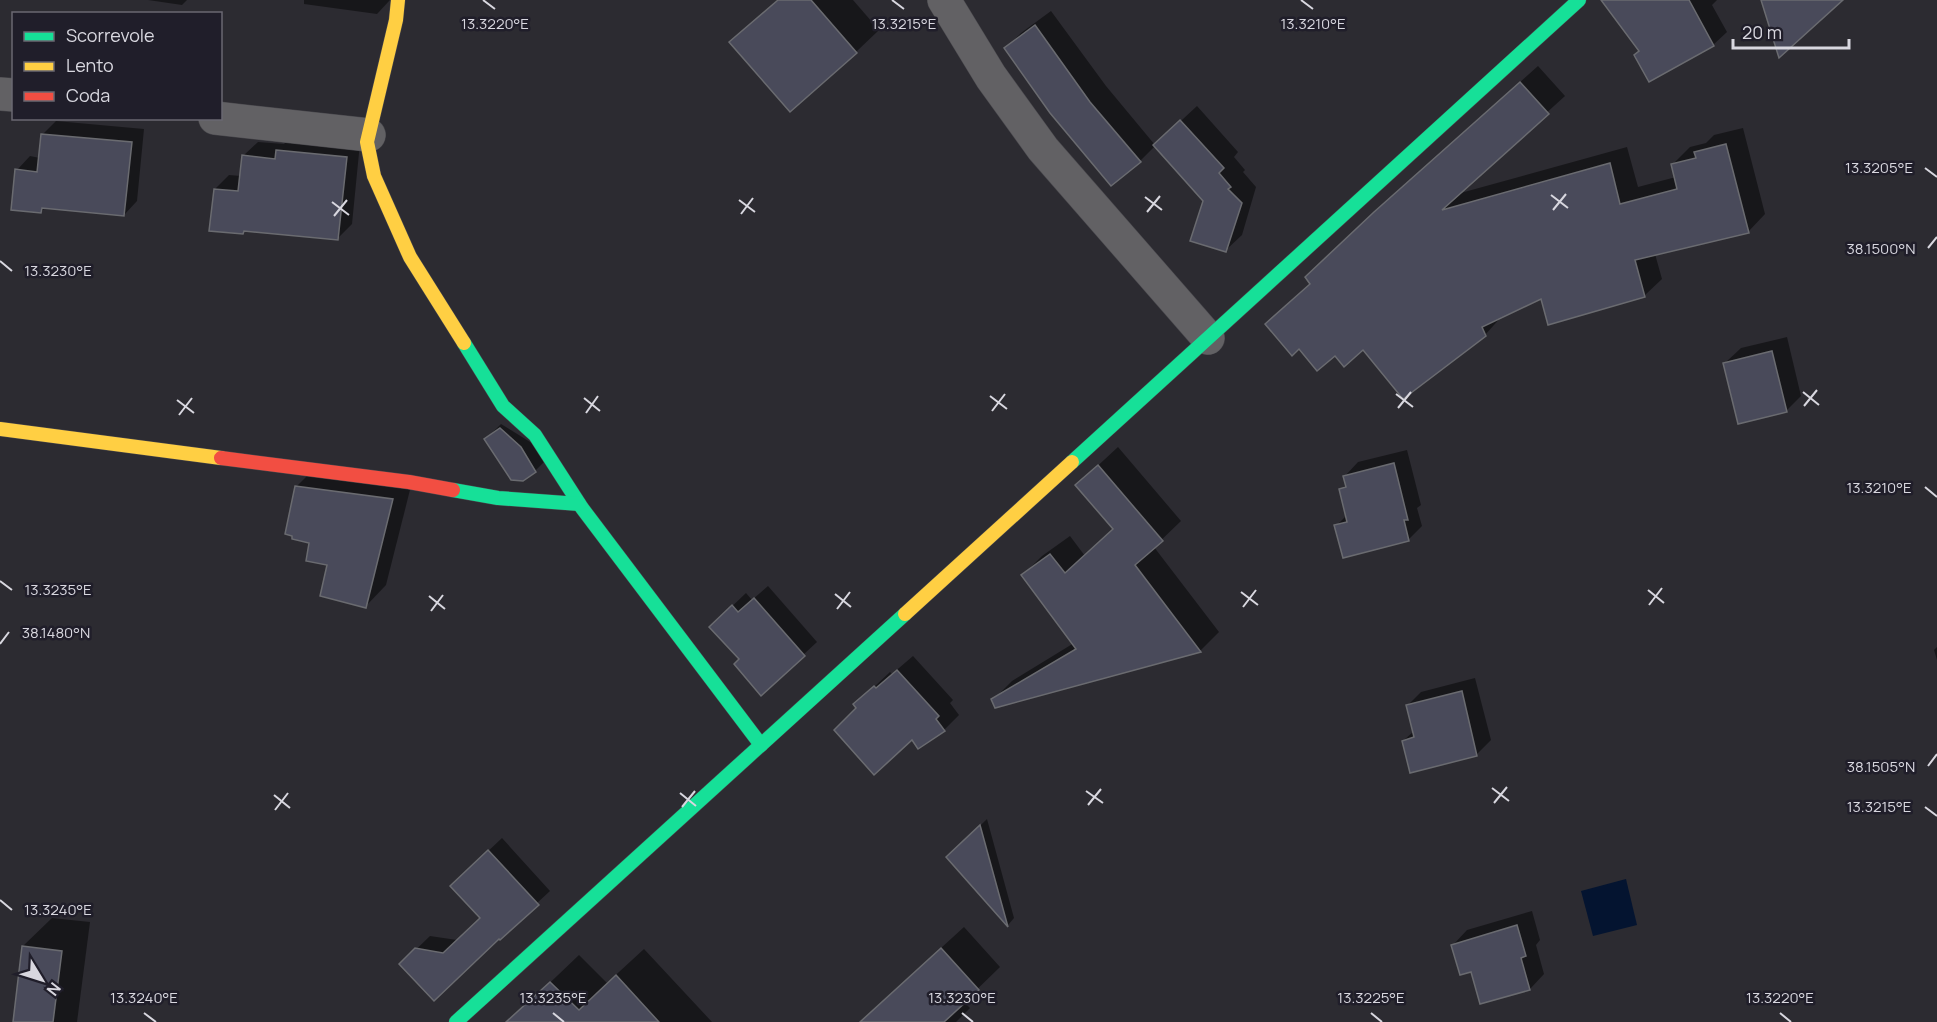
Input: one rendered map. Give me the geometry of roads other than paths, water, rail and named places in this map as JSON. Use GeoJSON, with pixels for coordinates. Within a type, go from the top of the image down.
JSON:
{"type":"FeatureCollection","features":[{"type":"Feature","properties":{"kind":"street"},"geometry":{"type":"LineString","coordinates":[[398,0],[396,20],[367,142],[374,176],[410,257],[503,406],[535,435],[579,504],[761,745]]}},
{"type":"Feature","properties":{"kind":"street"},"geometry":{"type":"LineString","coordinates":[[944,0],[992,78],[1043,149],[1208,338]]}},
{"type":"Feature","properties":{"kind":"street"},"geometry":{"type":"LineString","coordinates":[[456,1022],[1579,0]]}},
{"type":"Feature","properties":{"kind":"street"},"geometry":{"type":"LineString","coordinates":[[222,119],[369,135]]}},
{"type":"Feature","properties":{"kind":"street"},"geometry":{"type":"LineString","coordinates":[[0,429],[409,482],[498,498],[579,504]]}},
{"type":"Feature","properties":{"kind":"water"},"geometry":{"type":"Polygon","coordinates":[[[1626,879],[1637,925],[1593,936],[1581,891],[1626,879]]]}}]}
